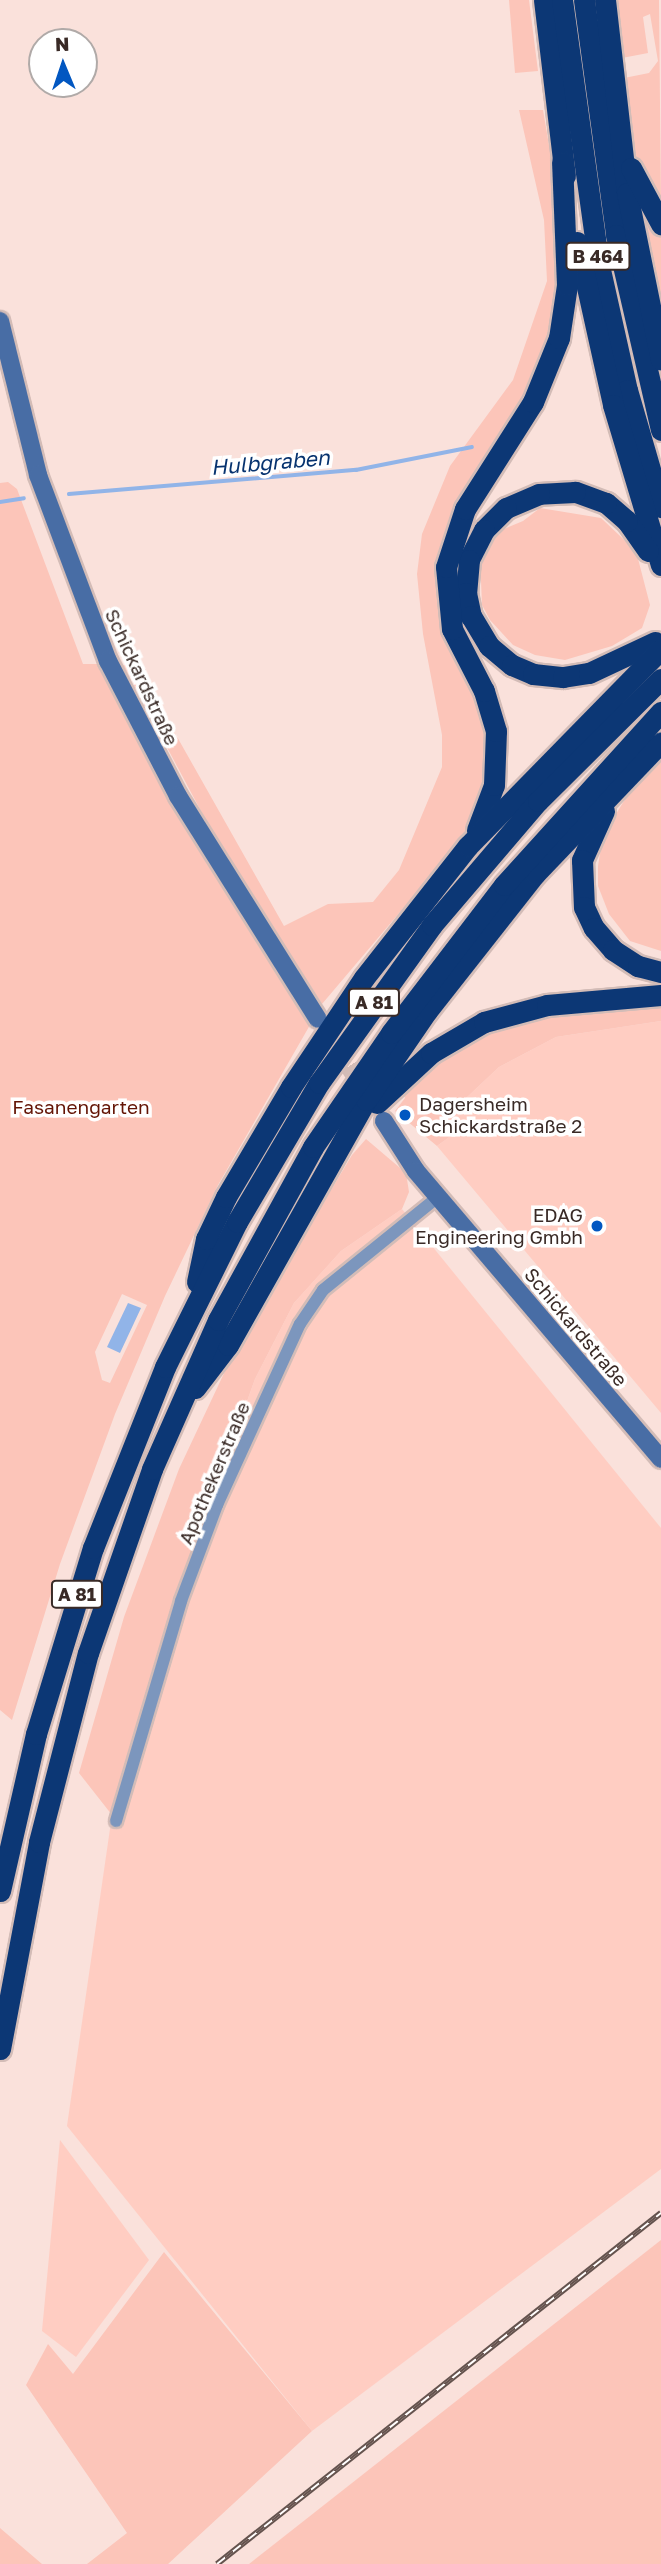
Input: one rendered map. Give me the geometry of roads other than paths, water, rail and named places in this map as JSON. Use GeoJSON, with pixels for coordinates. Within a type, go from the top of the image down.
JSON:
{"type":"FeatureCollection","features":[{"type":"Feature","properties":{"kind":"highway","name":"B 464"},"geometry":{"type":"LineString","coordinates":[[544,0],[562,162],[600,356],[661,565]]}},
{"type":"Feature","properties":{"kind":"highway","name":"B 464"},"geometry":{"type":"LineString","coordinates":[[562,0],[575,116],[599,265],[632,411],[661,507]]}},
{"type":"Feature","properties":{"kind":"highway","name":"B 464"},"geometry":{"type":"LineString","coordinates":[[584,0],[616,235],[661,430]]}},
{"type":"Feature","properties":{"kind":"highway","name":"B 464"},"geometry":{"type":"LineString","coordinates":[[605,0],[631,218],[661,360]]}},
{"type":"Feature","properties":{"kind":"highway"},"geometry":{"type":"LineString","coordinates":[[623,146],[639,188],[661,224]]}},
{"type":"Feature","properties":{"kind":"highway"},"geometry":{"type":"LineString","coordinates":[[468,846],[494,785],[496,731],[484,691],[452,629],[446,567],[459,521],[534,402],[559,338],[567,285],[562,162]]}},
{"type":"Feature","properties":{"kind":"highway"},"geometry":{"type":"LineString","coordinates":[[658,646],[589,673],[553,677],[523,670],[495,652],[477,628],[468,604],[467,573],[478,539],[498,514],[527,497],[564,491],[597,499],[617,511],[642,540],[661,578]]}},
{"type":"Feature","properties":{"kind":"highway"},"geometry":{"type":"LineString","coordinates":[[192,1308],[206,1239],[268,1123],[364,978],[468,846],[658,646]]}},
{"type":"Feature","properties":{"kind":"highway","name":"A 81"},"geometry":{"type":"LineString","coordinates":[[0,1891],[36,1734],[72,1610],[123,1467],[192,1308],[302,1110],[413,950],[516,825],[661,679]]}},
{"type":"Feature","properties":{"kind":"highway","name":"A 81"},"geometry":{"type":"LineString","coordinates":[[0,2049],[25,1904],[70,1716],[119,1560],[177,1408],[241,1275],[344,1098],[504,885],[661,712]]}},
{"type":"Feature","properties":{"kind":"highway"},"geometry":{"type":"LineString","coordinates":[[177,1408],[228,1345],[386,1071],[472,952],[551,856],[661,742]]}},
{"type":"Feature","properties":{"kind":"highway"},"geometry":{"type":"LineString","coordinates":[[630,773],[588,839],[580,873],[582,896],[594,928],[612,950],[638,966],[661,972]]}},
{"type":"Feature","properties":{"kind":"highway"},"geometry":{"type":"LineString","coordinates":[[348,1136],[415,1064],[484,1022],[547,1005],[661,995]]}},
{"type":"Feature","properties":{"kind":"street","name":"Schickardstraße"},"geometry":{"type":"LineString","coordinates":[[0,321],[43,492],[108,661],[183,806],[318,1019]]}},
{"type":"Feature","properties":{"kind":"street","name":"Schickardstraße"},"geometry":{"type":"LineString","coordinates":[[384,1121],[438,1197],[661,1459]]}},
{"type":"Feature","properties":{"kind":"street","name":"Apothekerstraße"},"geometry":{"type":"LineString","coordinates":[[116,1821],[181,1601],[217,1506],[300,1324],[323,1290],[438,1197]]}},
{"type":"Feature","properties":{"kind":"water"},"geometry":{"type":"Polygon","coordinates":[[[128,1303],[141,1308],[120,1353],[107,1347],[128,1303]]]}},
{"type":"Feature","properties":{"kind":"waterway","name":"Hulbgraben"},"geometry":{"type":"LineString","coordinates":[[69,494],[356,470],[472,447]]}},
{"type":"Feature","properties":{"kind":"waterway","name":"Hulbgraben"},"geometry":{"type":"LineString","coordinates":[[0,502],[24,498]]}},
{"type":"Feature","properties":{"kind":"tunnel"},"geometry":{"type":"LineString","coordinates":[[334,1044],[365,1091]]}},
{"type":"Feature","properties":{"kind":"railway"},"geometry":{"type":"LineString","coordinates":[[217,2564],[661,2213]]}},
{"type":"Feature","properties":{"kind":"place","name":"Dagersheim Schickardstraße 2"},"geometry":{"type":"Point","coordinates":[405,1115]}},
{"type":"Feature","properties":{"kind":"place","name":"EDAG Engineering Gmbh"},"geometry":{"type":"Point","coordinates":[597,1226]}},
{"type":"Feature","properties":{"kind":"park label","name":"Fasanengarten"},"geometry":{"type":"Point","coordinates":[81,1107]}}]}
